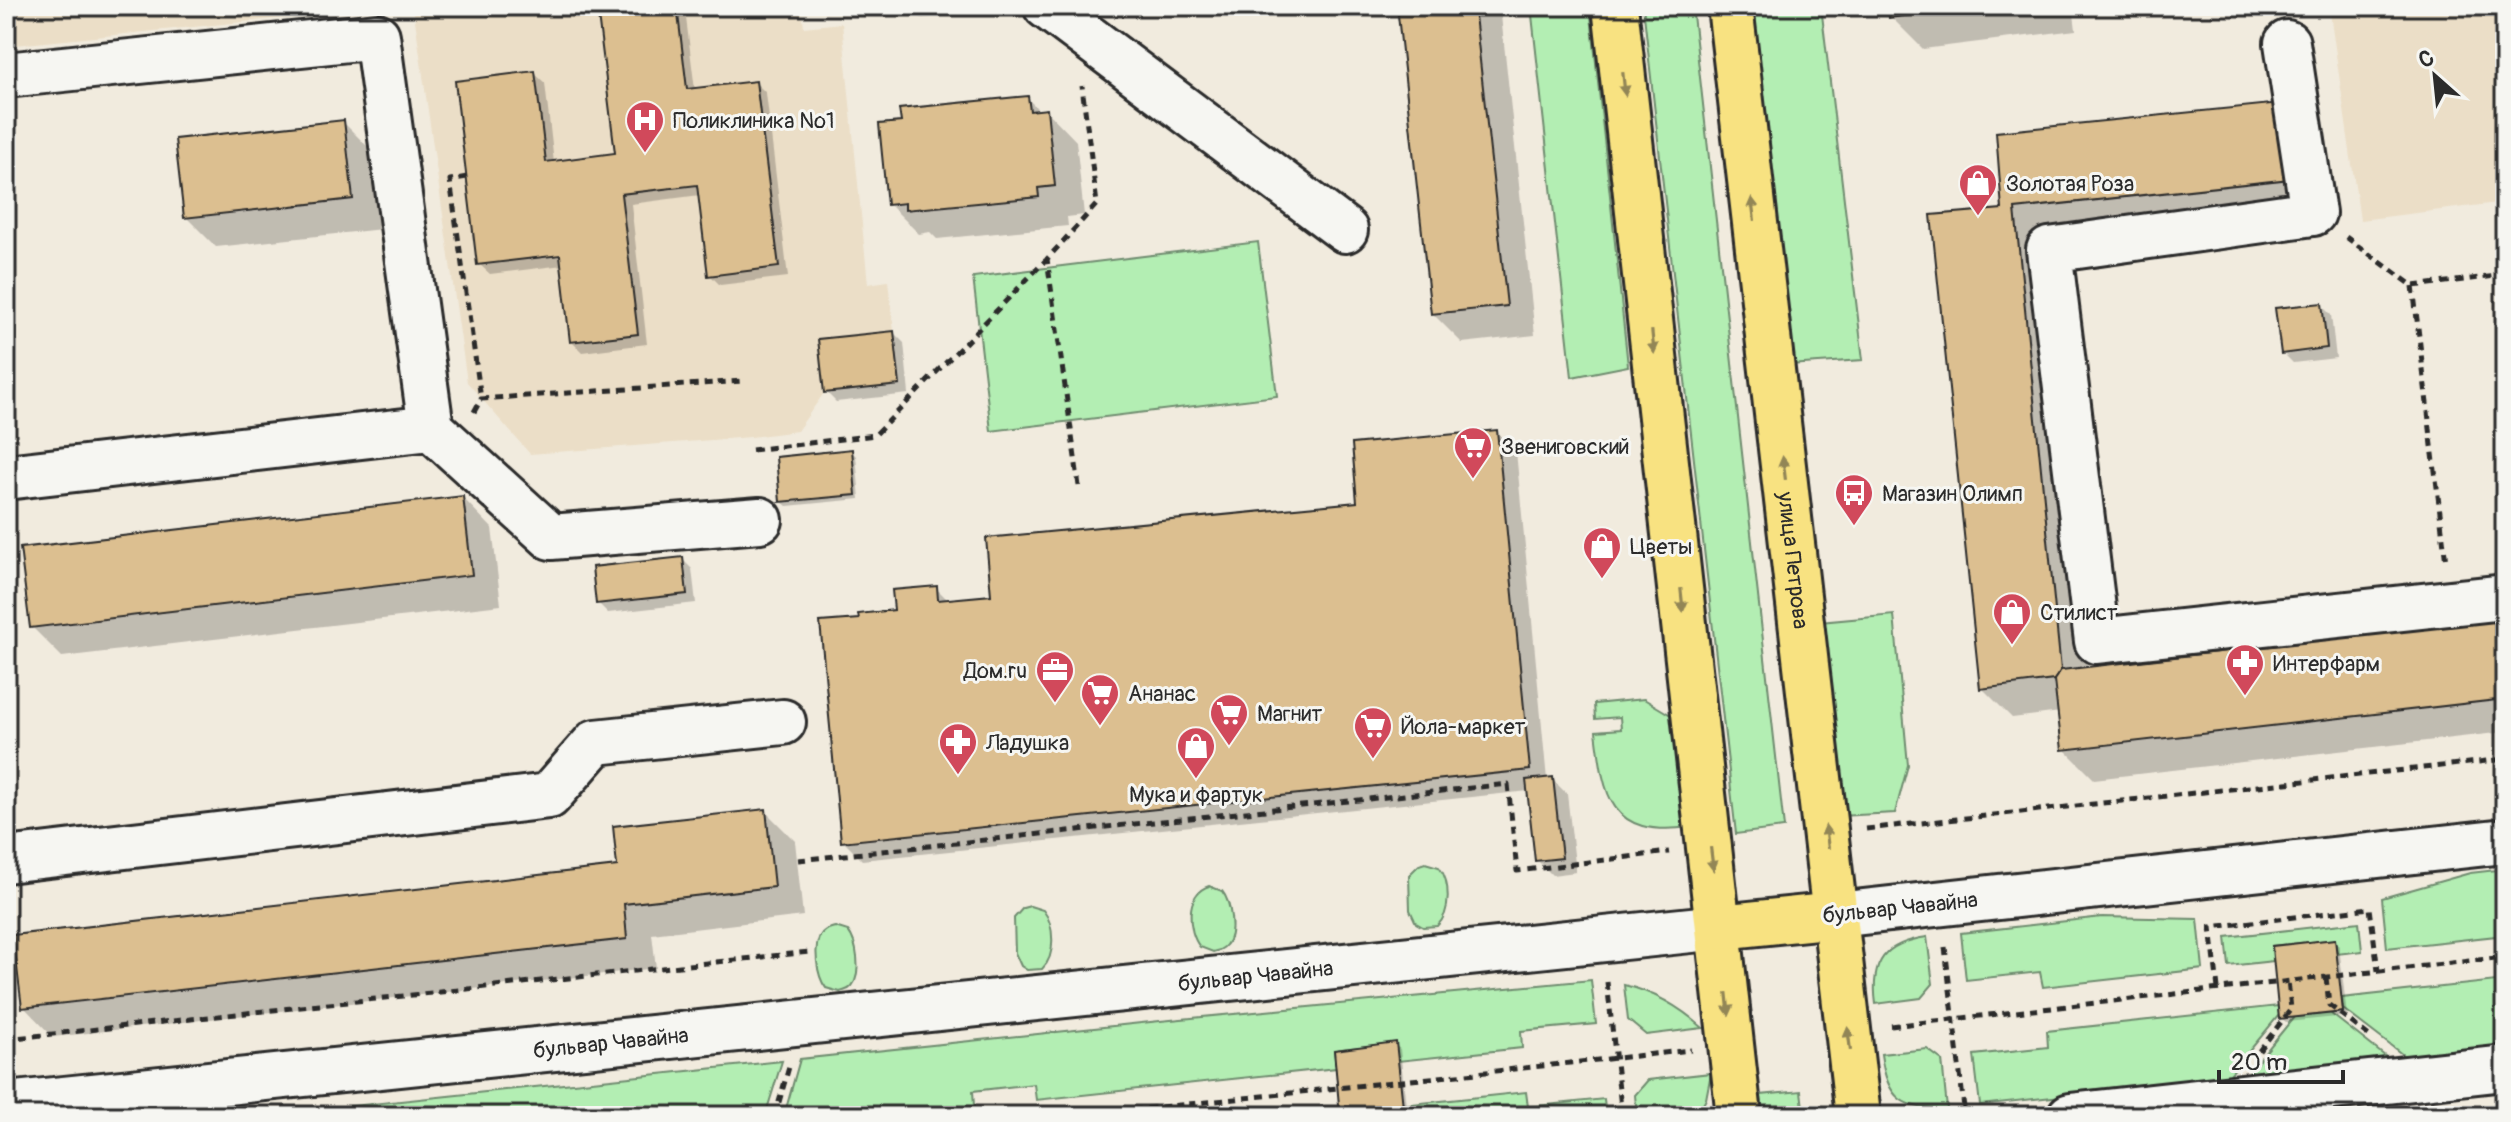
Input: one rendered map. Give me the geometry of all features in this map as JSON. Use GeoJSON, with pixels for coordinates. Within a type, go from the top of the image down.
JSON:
{"type":"FeatureCollection","features":[{"type":"Feature","properties":{"kind":"main road"},"geometry":{"type":"LineString","coordinates":[[1615,6],[1739,1116]]}},
{"type":"Feature","properties":{"kind":"main road","name":"улица Петрова"},"geometry":{"type":"LineString","coordinates":[[1730,6],[1858,1116]]}},
{"type":"Feature","properties":{"kind":"main road","name":"бульвар Чавайна"},"geometry":{"type":"LineString","coordinates":[[1720,927],[1836,915]]}},
{"type":"Feature","properties":{"kind":"street"},"geometry":{"type":"LineString","coordinates":[[1060,17],[1345,230]]}},
{"type":"Feature","properties":{"kind":"street"},"geometry":{"type":"LineString","coordinates":[[6,75],[377,36],[444,440],[551,537],[760,520]]}},
{"type":"Feature","properties":{"kind":"street"},"geometry":{"type":"LineString","coordinates":[[2287,43],[2313,213],[2049,250],[2097,641],[2505,597]]}},
{"type":"Feature","properties":{"kind":"street"},"geometry":{"type":"LineString","coordinates":[[6,477],[444,440]]}},
{"type":"Feature","properties":{"kind":"street"},"geometry":{"type":"LineString","coordinates":[[6,860],[549,796],[596,742],[783,722]]}},
{"type":"Feature","properties":{"kind":"street","name":"бульвар Чавайна"},"geometry":{"type":"LineString","coordinates":[[1836,915],[2505,841]]}},
{"type":"Feature","properties":{"kind":"street","name":"бульвар Чавайна"},"geometry":{"type":"LineString","coordinates":[[6,1105],[1720,927]]}},
{"type":"Feature","properties":{"kind":"street"},"geometry":{"type":"LineString","coordinates":[[2070,1116],[2351,1100],[2505,1068]]}},
{"type":"Feature","properties":{"kind":"path"},"geometry":{"type":"LineString","coordinates":[[752,450],[875,435],[1097,204],[1060,17]]}},
{"type":"Feature","properties":{"kind":"path"},"geometry":{"type":"LineString","coordinates":[[467,177],[450,180],[481,399]]}},
{"type":"Feature","properties":{"kind":"path"},"geometry":{"type":"LineString","coordinates":[[2313,213],[2413,286],[2505,275]]}},
{"type":"Feature","properties":{"kind":"path"},"geometry":{"type":"LineString","coordinates":[[1047,259],[1079,486]]}},
{"type":"Feature","properties":{"kind":"path"},"geometry":{"type":"LineString","coordinates":[[2413,286],[2451,603]]}},
{"type":"Feature","properties":{"kind":"path"},"geometry":{"type":"LineString","coordinates":[[444,440],[481,399],[744,381]]}},
{"type":"Feature","properties":{"kind":"path"},"geometry":{"type":"LineString","coordinates":[[1852,830],[2505,759]]}},
{"type":"Feature","properties":{"kind":"path"},"geometry":{"type":"LineString","coordinates":[[798,860],[1508,784],[1517,871],[1674,851]]}},
{"type":"Feature","properties":{"kind":"path"},"geometry":{"type":"LineString","coordinates":[[2218,989],[2211,927],[2370,908],[2378,971]]}},
{"type":"Feature","properties":{"kind":"path"},"geometry":{"type":"LineString","coordinates":[[1943,934],[1964,1108]]}},
{"type":"Feature","properties":{"kind":"path"},"geometry":{"type":"LineString","coordinates":[[6,1039],[809,952]]}},
{"type":"Feature","properties":{"kind":"path"},"geometry":{"type":"LineString","coordinates":[[1878,1028],[2505,957]]}},
{"type":"Feature","properties":{"kind":"path"},"geometry":{"type":"LineString","coordinates":[[2326,977],[2329,1005],[2375,1041]]}},
{"type":"Feature","properties":{"kind":"path"},"geometry":{"type":"LineString","coordinates":[[1607,981],[1622,1116]]}},
{"type":"Feature","properties":{"kind":"path"},"geometry":{"type":"LineString","coordinates":[[2257,1053],[2291,1009],[2288,981]]}},
{"type":"Feature","properties":{"kind":"path"},"geometry":{"type":"LineString","coordinates":[[1077,1116],[1693,1050]]}},
{"type":"Feature","properties":{"kind":"shaded area"},"geometry":{"type":"Polygon","coordinates":[[[6,6],[401,6],[6,46],[6,6]]]}},
{"type":"Feature","properties":{"kind":"shaded area","name":"Поликлиника №1"},"geometry":{"type":"Polygon","coordinates":[[[413,6],[801,6],[804,27],[842,23],[868,284],[888,281],[894,331],[818,339],[824,393],[797,431],[530,454],[467,382],[413,6]]]}},
{"type":"Feature","properties":{"kind":"shaded area"},"geometry":{"type":"Polygon","coordinates":[[[2329,6],[2505,6],[2505,202],[2360,220],[2329,6]]]}},
{"type":"Feature","properties":{"kind":"green space"},"geometry":{"type":"Polygon","coordinates":[[[1531,6],[1590,6],[1628,366],[1572,377],[1531,6]]]}},
{"type":"Feature","properties":{"kind":"green space"},"geometry":{"type":"Polygon","coordinates":[[[1643,6],[1692,6],[1784,828],[1736,834],[1643,6]]]}},
{"type":"Feature","properties":{"kind":"green space"},"geometry":{"type":"Polygon","coordinates":[[[1743,6],[1821,6],[1863,360],[1789,365],[1743,6]]]}},
{"type":"Feature","properties":{"kind":"green space"},"geometry":{"type":"Polygon","coordinates":[[[1258,242],[1277,396],[991,431],[973,277],[1258,242]]]}},
{"type":"Feature","properties":{"kind":"green space"},"geometry":{"type":"Polygon","coordinates":[[[1894,615],[1908,765],[1895,813],[1839,816],[1820,622],[1894,615]]]}},
{"type":"Feature","properties":{"kind":"green space"},"geometry":{"type":"Polygon","coordinates":[[[1644,699],[1679,720],[1690,827],[1663,829],[1642,826],[1627,819],[1608,793],[1596,731],[1621,729],[1620,717],[1595,719],[1594,704],[1644,699]]]}},
{"type":"Feature","properties":{"kind":"green space"},"geometry":{"type":"Polygon","coordinates":[[[1425,863],[1439,867],[1446,881],[1447,906],[1437,926],[1423,927],[1416,923],[1410,910],[1409,875],[1425,863]]]}},
{"type":"Feature","properties":{"kind":"green space"},"geometry":{"type":"Polygon","coordinates":[[[2505,869],[2505,935],[2387,948],[2382,898],[2470,873],[2505,869]]]}},
{"type":"Feature","properties":{"kind":"green space"},"geometry":{"type":"Polygon","coordinates":[[[1209,886],[1222,891],[1231,918],[1229,940],[1223,948],[1213,952],[1200,947],[1191,923],[1192,904],[1201,890],[1209,886]]]}},
{"type":"Feature","properties":{"kind":"green space"},"geometry":{"type":"Polygon","coordinates":[[[1030,906],[1043,910],[1052,932],[1052,949],[1042,969],[1027,970],[1021,966],[1015,953],[1014,918],[1023,908],[1030,906]]]}},
{"type":"Feature","properties":{"kind":"green space"},"geometry":{"type":"Polygon","coordinates":[[[2102,917],[2198,919],[2203,969],[2043,987],[2040,972],[1966,980],[1961,933],[2102,917]]]}},
{"type":"Feature","properties":{"kind":"green space"},"geometry":{"type":"Polygon","coordinates":[[[2359,922],[2362,951],[2337,954],[2335,939],[2272,946],[2273,961],[2229,966],[2226,937],[2359,922]]]}},
{"type":"Feature","properties":{"kind":"green space"},"geometry":{"type":"Polygon","coordinates":[[[835,927],[848,931],[857,958],[855,981],[849,989],[840,992],[826,988],[817,961],[819,938],[825,930],[835,927]]]}},
{"type":"Feature","properties":{"kind":"green space"},"geometry":{"type":"Polygon","coordinates":[[[1927,937],[1933,984],[1921,998],[1876,1004],[1876,976],[1878,965],[1884,957],[1900,944],[1927,937]]]}},
{"type":"Feature","properties":{"kind":"green space"},"geometry":{"type":"Polygon","coordinates":[[[1591,980],[1596,1024],[1521,1031],[1522,1048],[1398,1061],[1395,1043],[1334,1050],[1336,1068],[1036,1100],[1034,1084],[973,1091],[974,1106],[881,1116],[784,1116],[800,1059],[1591,980]]]}},
{"type":"Feature","properties":{"kind":"green space"},"geometry":{"type":"Polygon","coordinates":[[[2505,980],[2505,1047],[2407,1058],[2343,1009],[2342,998],[2505,980]]]}},
{"type":"Feature","properties":{"kind":"green space"},"geometry":{"type":"Polygon","coordinates":[[[1624,985],[1666,1001],[1703,1028],[1646,1035],[1628,1020],[1624,985]]]}},
{"type":"Feature","properties":{"kind":"green space"},"geometry":{"type":"Polygon","coordinates":[[[2278,1006],[2279,1015],[2227,1078],[1980,1105],[1974,1055],[2048,1047],[2047,1031],[2278,1006]]]}},
{"type":"Feature","properties":{"kind":"green space"},"geometry":{"type":"Polygon","coordinates":[[[2330,1013],[2390,1060],[2246,1076],[2294,1017],[2330,1013]]]}},
{"type":"Feature","properties":{"kind":"green space"},"geometry":{"type":"Polygon","coordinates":[[[1927,1049],[1942,1060],[1947,1109],[1919,1107],[1899,1099],[1884,1070],[1881,1054],[1927,1049]]]}},
{"type":"Feature","properties":{"kind":"green space"},"geometry":{"type":"Polygon","coordinates":[[[782,1061],[765,1116],[258,1116],[782,1061]]]}},
{"type":"Feature","properties":{"kind":"green space"},"geometry":{"type":"Polygon","coordinates":[[[1711,1073],[1706,1099],[1697,1116],[1637,1116],[1635,1095],[1648,1080],[1711,1073]]]}},
{"type":"Feature","properties":{"kind":"green space"},"geometry":{"type":"Polygon","coordinates":[[[1801,1091],[1804,1116],[1763,1116],[1761,1095],[1801,1091]]]}},
{"type":"Feature","properties":{"kind":"green space"},"geometry":{"type":"Polygon","coordinates":[[[1526,1092],[1528,1107],[1604,1099],[1606,1116],[1404,1116],[1403,1105],[1526,1092]]]}},
{"type":"Feature","properties":{"kind":"building"},"geometry":{"type":"Polygon","coordinates":[[[677,6],[687,89],[756,81],[779,267],[708,276],[697,185],[621,194],[638,334],[570,342],[560,255],[477,265],[455,81],[535,71],[546,162],[615,153],[597,7],[677,6]]]}},
{"type":"Feature","properties":{"kind":"building"},"geometry":{"type":"Polygon","coordinates":[[[1397,6],[1474,6],[1507,306],[1431,314],[1397,6]]]}},
{"type":"Feature","properties":{"kind":"building"},"geometry":{"type":"Polygon","coordinates":[[[1888,6],[1986,6],[1889,18],[1888,6]]]}},
{"type":"Feature","properties":{"kind":"building"},"geometry":{"type":"Polygon","coordinates":[[[1028,96],[1030,111],[1047,109],[1055,186],[1038,188],[1039,197],[905,210],[905,203],[887,205],[879,124],[901,122],[899,109],[1028,96]]]}},
{"type":"Feature","properties":{"kind":"building"},"geometry":{"type":"Polygon","coordinates":[[[2281,103],[2290,179],[2015,209],[2061,670],[2054,680],[1980,689],[1931,215],[2002,209],[1996,132],[2281,103]]]}},
{"type":"Feature","properties":{"kind":"building"},"geometry":{"type":"Polygon","coordinates":[[[344,120],[353,199],[184,218],[175,139],[344,120]]]}},
{"type":"Feature","properties":{"kind":"building"},"geometry":{"type":"Polygon","coordinates":[[[2322,303],[2327,348],[2281,354],[2275,308],[2322,303]]]}},
{"type":"Feature","properties":{"kind":"building"},"geometry":{"type":"Polygon","coordinates":[[[894,331],[900,385],[824,393],[818,339],[894,331]]]}},
{"type":"Feature","properties":{"kind":"building"},"geometry":{"type":"Polygon","coordinates":[[[1497,430],[1530,770],[841,842],[820,622],[859,619],[858,614],[894,610],[892,590],[937,586],[938,600],[991,595],[986,538],[1357,502],[1352,444],[1497,430]]]}},
{"type":"Feature","properties":{"kind":"building"},"geometry":{"type":"Polygon","coordinates":[[[852,449],[856,495],[780,502],[776,457],[852,449]]]}},
{"type":"Feature","properties":{"kind":"building"},"geometry":{"type":"Polygon","coordinates":[[[463,496],[472,575],[30,628],[20,548],[463,496]]]}},
{"type":"Feature","properties":{"kind":"building"},"geometry":{"type":"Polygon","coordinates":[[[683,557],[687,594],[596,604],[592,567],[683,557]]]}},
{"type":"Feature","properties":{"kind":"building"},"geometry":{"type":"Polygon","coordinates":[[[2505,619],[2505,699],[2062,750],[2054,680],[2061,670],[2505,619]]]}},
{"type":"Feature","properties":{"kind":"building"},"geometry":{"type":"Polygon","coordinates":[[[1553,777],[1562,858],[1535,861],[1526,780],[1553,777]]]}},
{"type":"Feature","properties":{"kind":"building"},"geometry":{"type":"Polygon","coordinates":[[[766,809],[774,887],[624,904],[627,939],[22,1008],[13,935],[617,866],[613,826],[766,809]]]}},
{"type":"Feature","properties":{"kind":"building"},"geometry":{"type":"Polygon","coordinates":[[[2335,939],[2343,1012],[2279,1019],[2272,946],[2335,939]]]}},
{"type":"Feature","properties":{"kind":"building"},"geometry":{"type":"Polygon","coordinates":[[[1396,1042],[1404,1116],[1340,1116],[1334,1050],[1396,1042]]]}},
{"type":"Feature","properties":{"kind":"place","name":"Поликлиника №1"},"geometry":{"type":"Point","coordinates":[645,154]}},
{"type":"Feature","properties":{"kind":"place","name":"Золотая Роза"},"geometry":{"type":"Point","coordinates":[1978,217]}},
{"type":"Feature","properties":{"kind":"place","name":"Звениговский"},"geometry":{"type":"Point","coordinates":[1473,480]}},
{"type":"Feature","properties":{"kind":"place","name":"Магазин Олимп"},"geometry":{"type":"Point","coordinates":[1854,527]}},
{"type":"Feature","properties":{"kind":"place","name":"Цветы"},"geometry":{"type":"Point","coordinates":[1602,580]}},
{"type":"Feature","properties":{"kind":"place","name":"Стилист"},"geometry":{"type":"Point","coordinates":[2012,646]}},
{"type":"Feature","properties":{"kind":"place","name":"Интерфарм"},"geometry":{"type":"Point","coordinates":[2245,697]}},
{"type":"Feature","properties":{"kind":"place","name":"Дом.ru"},"geometry":{"type":"Point","coordinates":[1055,704]}},
{"type":"Feature","properties":{"kind":"place","name":"Ананас"},"geometry":{"type":"Point","coordinates":[1100,727]}},
{"type":"Feature","properties":{"kind":"place","name":"Магнит"},"geometry":{"type":"Point","coordinates":[1229,747]}},
{"type":"Feature","properties":{"kind":"place","name":"Йола-маркет"},"geometry":{"type":"Point","coordinates":[1373,760]}},
{"type":"Feature","properties":{"kind":"place","name":"Ладушка"},"geometry":{"type":"Point","coordinates":[958,776]}},
{"type":"Feature","properties":{"kind":"place","name":"Мука и фартук"},"geometry":{"type":"Point","coordinates":[1196,780]}}]}
